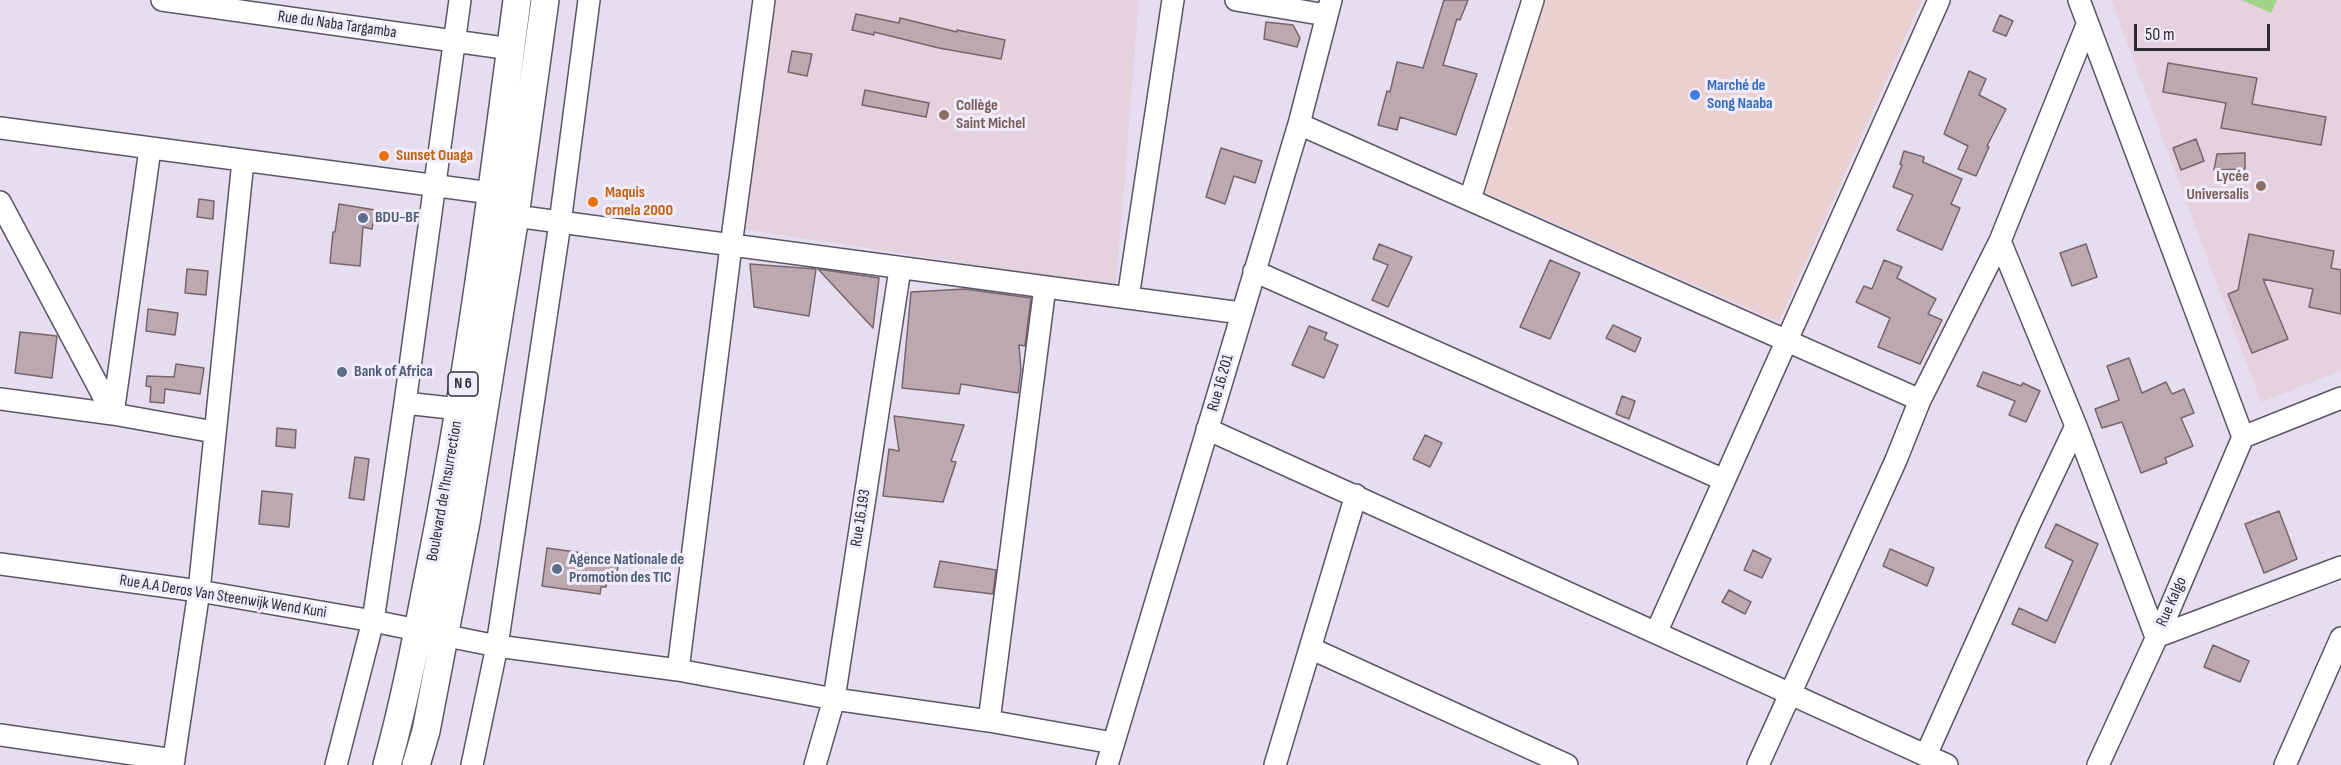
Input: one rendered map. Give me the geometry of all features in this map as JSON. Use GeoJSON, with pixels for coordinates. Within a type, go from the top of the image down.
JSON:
{"type":"FeatureCollection","features":[{"type":"Feature","properties":{"kind":"main road","name":"Boulevard de l'Insurrection"},"geometry":{"type":"LineString","coordinates":[[387,765],[398,729],[418,632],[459,409],[517,0]]}},
{"type":"Feature","properties":{"kind":"main road","name":"Boulevard de l'Insurrection"},"geometry":{"type":"LineString","coordinates":[[416,765],[426,731],[466,522],[515,216],[545,0]]}},
{"type":"Feature","properties":{"kind":"street","name":"Rue du Naba Targamba"},"geometry":{"type":"LineString","coordinates":[[162,0],[290,9],[454,42],[511,49]]}},
{"type":"Feature","properties":{"kind":"street"},"geometry":{"type":"LineString","coordinates":[[336,765],[373,621],[460,0]]}},
{"type":"Feature","properties":{"kind":"street"},"geometry":{"type":"LineString","coordinates":[[472,765],[497,646],[560,223],[589,0]]}},
{"type":"Feature","properties":{"kind":"street"},"geometry":{"type":"LineString","coordinates":[[678,670],[764,0]]}},
{"type":"Feature","properties":{"kind":"street"},"geometry":{"type":"LineString","coordinates":[[1128,298],[1173,0]]}},
{"type":"Feature","properties":{"kind":"street"},"geometry":{"type":"LineString","coordinates":[[1236,0],[1328,8]]}},
{"type":"Feature","properties":{"kind":"street"},"geometry":{"type":"LineString","coordinates":[[1470,199],[1533,0]]}},
{"type":"Feature","properties":{"kind":"street"},"geometry":{"type":"LineString","coordinates":[[1656,633],[1939,0]]}},
{"type":"Feature","properties":{"kind":"street"},"geometry":{"type":"LineString","coordinates":[[2079,0],[2243,437],[2341,398]]}},
{"type":"Feature","properties":{"kind":"street","name":"Rue 16.201"},"geometry":{"type":"LineString","coordinates":[[1107,765],[1299,124],[1328,8]]}},
{"type":"Feature","properties":{"kind":"street"},"geometry":{"type":"LineString","coordinates":[[1758,765],[1896,460],[1920,400],[2000,241],[2087,25]]}},
{"type":"Feature","properties":{"kind":"street"},"geometry":{"type":"LineString","coordinates":[[1299,124],[1920,400]]}},
{"type":"Feature","properties":{"kind":"street"},"geometry":{"type":"LineString","coordinates":[[0,133],[243,160],[491,193]]}},
{"type":"Feature","properties":{"kind":"street"},"geometry":{"type":"LineString","coordinates":[[113,414],[150,149]]}},
{"type":"Feature","properties":{"kind":"street"},"geometry":{"type":"LineString","coordinates":[[0,735],[174,762],[199,591],[243,160]]}},
{"type":"Feature","properties":{"kind":"street"},"geometry":{"type":"LineString","coordinates":[[0,202],[113,414]]}},
{"type":"Feature","properties":{"kind":"street"},"geometry":{"type":"LineString","coordinates":[[515,216],[1241,313]]}},
{"type":"Feature","properties":{"kind":"street"},"geometry":{"type":"LineString","coordinates":[[2000,241],[2076,426],[2156,637],[2341,567]]}},
{"type":"Feature","properties":{"kind":"street","name":"Rue 16.193"},"geometry":{"type":"LineString","coordinates":[[815,765],[834,699],[900,269]]}},
{"type":"Feature","properties":{"kind":"street"},"geometry":{"type":"LineString","coordinates":[[1254,271],[1724,480]]}},
{"type":"Feature","properties":{"kind":"street"},"geometry":{"type":"LineString","coordinates":[[989,721],[1045,287]]}},
{"type":"Feature","properties":{"kind":"street"},"geometry":{"type":"LineString","coordinates":[[0,399],[113,414],[214,432]]}},
{"type":"Feature","properties":{"kind":"street"},"geometry":{"type":"LineString","coordinates":[[405,403],[459,409]]}},
{"type":"Feature","properties":{"kind":"street"},"geometry":{"type":"LineString","coordinates":[[1926,755],[2076,426]]}},
{"type":"Feature","properties":{"kind":"street"},"geometry":{"type":"LineString","coordinates":[[1207,429],[1947,765]]}},
{"type":"Feature","properties":{"kind":"street","name":"Rue Kalgo"},"geometry":{"type":"LineString","coordinates":[[2098,765],[2243,437]]}},
{"type":"Feature","properties":{"kind":"street"},"geometry":{"type":"LineString","coordinates":[[1275,765],[1356,495]]}},
{"type":"Feature","properties":{"kind":"street","name":"Rue A.A Deros Van Steenwijk Wend Kuni"},"geometry":{"type":"LineString","coordinates":[[0,564],[199,591],[373,621],[418,632],[497,646],[678,670],[834,699],[989,721],[1113,743]]}},
{"type":"Feature","properties":{"kind":"street"},"geometry":{"type":"LineString","coordinates":[[2285,765],[2341,638]]}},
{"type":"Feature","properties":{"kind":"street"},"geometry":{"type":"LineString","coordinates":[[1310,648],[1567,765]]}},
{"type":"Feature","properties":{"kind":"shaded area","name":"Collège Saint Michel"},"geometry":{"type":"Polygon","coordinates":[[[773,0],[1139,0],[1116,286],[742,229],[773,0]]]}},
{"type":"Feature","properties":{"kind":"shaded area","name":"Marché de Song Naaba"},"geometry":{"type":"Polygon","coordinates":[[[1541,0],[1922,0],[1779,322],[1479,190],[1541,0]]]}},
{"type":"Feature","properties":{"kind":"shaded area","name":"Lycée Universalis"},"geometry":{"type":"Polygon","coordinates":[[[2111,0],[2341,0],[2341,371],[2261,402],[2111,0]]]}},
{"type":"Feature","properties":{"kind":"green space"},"geometry":{"type":"Polygon","coordinates":[[[2242,0],[2277,0],[2271,13],[2242,0]]]}},
{"type":"Feature","properties":{"kind":"building"},"geometry":{"type":"Polygon","coordinates":[[[1444,0],[1468,0],[1460,20],[1457,19],[1443,65],[1477,74],[1456,135],[1400,117],[1397,130],[1378,125],[1387,91],[1390,92],[1397,62],[1423,68],[1444,0]]]}},
{"type":"Feature","properties":{"kind":"building"},"geometry":{"type":"Polygon","coordinates":[[[856,14],[899,23],[900,18],[957,32],[957,30],[1005,40],[1001,59],[939,48],[874,32],[874,35],[852,30],[856,14]]]}},
{"type":"Feature","properties":{"kind":"building"},"geometry":{"type":"Polygon","coordinates":[[[2000,15],[2013,21],[2006,36],[1993,31],[2000,15]]]}},
{"type":"Feature","properties":{"kind":"building"},"geometry":{"type":"Polygon","coordinates":[[[1266,22],[1293,25],[1300,38],[1297,47],[1264,39],[1266,22]]]}},
{"type":"Feature","properties":{"kind":"building"},"geometry":{"type":"Polygon","coordinates":[[[792,51],[812,54],[807,76],[788,72],[792,51]]]}},
{"type":"Feature","properties":{"kind":"building"},"geometry":{"type":"Polygon","coordinates":[[[2168,63],[2257,78],[2252,104],[2326,117],[2321,145],[2221,128],[2226,103],[2163,92],[2168,63]]]}},
{"type":"Feature","properties":{"kind":"building"},"geometry":{"type":"Polygon","coordinates":[[[1969,71],[1986,79],[1979,95],[2006,109],[1987,146],[1989,147],[1976,176],[1958,169],[1968,146],[1944,134],[1969,71]]]}},
{"type":"Feature","properties":{"kind":"building"},"geometry":{"type":"Polygon","coordinates":[[[865,90],[929,103],[926,117],[862,105],[865,90]]]}},
{"type":"Feature","properties":{"kind":"building"},"geometry":{"type":"Polygon","coordinates":[[[2196,139],[2204,161],[2181,170],[2173,148],[2196,139]]]}},
{"type":"Feature","properties":{"kind":"building"},"geometry":{"type":"Polygon","coordinates":[[[1221,148],[1262,161],[1255,183],[1234,176],[1225,204],[1206,197],[1221,148]]]}},
{"type":"Feature","properties":{"kind":"building"},"geometry":{"type":"Polygon","coordinates":[[[1904,151],[1924,157],[1923,162],[1962,179],[1951,204],[1960,208],[1942,250],[1897,230],[1913,195],[1893,187],[1902,165],[1900,164],[1904,151]]]}},
{"type":"Feature","properties":{"kind":"building"},"geometry":{"type":"Polygon","coordinates":[[[2245,153],[2245,169],[2214,170],[2217,154],[2245,153]]]}},
{"type":"Feature","properties":{"kind":"building"},"geometry":{"type":"Polygon","coordinates":[[[199,199],[214,201],[213,219],[197,217],[199,199]]]}},
{"type":"Feature","properties":{"kind":"building"},"geometry":{"type":"Polygon","coordinates":[[[339,204],[375,210],[372,229],[363,227],[360,266],[330,263],[339,204]]]}},
{"type":"Feature","properties":{"kind":"building"},"geometry":{"type":"Polygon","coordinates":[[[2249,234],[2334,251],[2331,268],[2341,270],[2341,314],[2309,307],[2313,289],[2263,279],[2288,339],[2252,353],[2228,294],[2238,290],[2249,234]]]}},
{"type":"Feature","properties":{"kind":"building"},"geometry":{"type":"Polygon","coordinates":[[[1379,244],[1412,257],[1388,307],[1372,300],[1388,265],[1373,259],[1379,244]]]}},
{"type":"Feature","properties":{"kind":"building"},"geometry":{"type":"Polygon","coordinates":[[[2086,244],[2097,277],[2072,286],[2060,253],[2086,244]]]}},
{"type":"Feature","properties":{"kind":"building"},"geometry":{"type":"Polygon","coordinates":[[[1550,260],[1580,273],[1550,339],[1520,327],[1550,260]]]}},
{"type":"Feature","properties":{"kind":"building"},"geometry":{"type":"Polygon","coordinates":[[[1884,260],[1902,267],[1897,278],[1936,299],[1928,314],[1942,320],[1920,364],[1878,347],[1890,318],[1856,302],[1864,286],[1872,289],[1884,260]]]}},
{"type":"Feature","properties":{"kind":"building"},"geometry":{"type":"Polygon","coordinates":[[[750,264],[816,269],[809,316],[754,307],[750,264]]]}},
{"type":"Feature","properties":{"kind":"building"},"geometry":{"type":"Polygon","coordinates":[[[187,269],[208,271],[206,295],[185,293],[187,269]]]}},
{"type":"Feature","properties":{"kind":"building"},"geometry":{"type":"Polygon","coordinates":[[[818,269],[879,278],[873,328],[818,269]]]}},
{"type":"Feature","properties":{"kind":"building"},"geometry":{"type":"Polygon","coordinates":[[[965,289],[1031,298],[1025,346],[1019,345],[1021,370],[1018,393],[961,384],[959,394],[902,388],[911,292],[965,289]]]}},
{"type":"Feature","properties":{"kind":"building"},"geometry":{"type":"Polygon","coordinates":[[[148,309],[178,313],[175,335],[146,331],[148,309]]]}},
{"type":"Feature","properties":{"kind":"building"},"geometry":{"type":"Polygon","coordinates":[[[1613,325],[1641,338],[1635,352],[1606,338],[1613,325]]]}},
{"type":"Feature","properties":{"kind":"building"},"geometry":{"type":"Polygon","coordinates":[[[1309,326],[1327,333],[1324,339],[1338,345],[1324,378],[1292,365],[1309,326]]]}},
{"type":"Feature","properties":{"kind":"building"},"geometry":{"type":"Polygon","coordinates":[[[20,332],[57,336],[52,378],[15,373],[20,332]]]}},
{"type":"Feature","properties":{"kind":"building"},"geometry":{"type":"Polygon","coordinates":[[[2129,358],[2142,393],[2166,382],[2172,394],[2184,389],[2194,413],[2181,418],[2193,446],[2165,458],[2167,463],[2141,473],[2122,422],[2102,428],[2095,409],[2119,400],[2107,366],[2129,358]]]}},
{"type":"Feature","properties":{"kind":"building"},"geometry":{"type":"Polygon","coordinates":[[[176,364],[204,368],[200,394],[165,389],[164,403],[150,402],[151,387],[146,386],[147,376],[174,377],[176,364]]]}},
{"type":"Feature","properties":{"kind":"building"},"geometry":{"type":"Polygon","coordinates":[[[1983,372],[2021,386],[2023,383],[2040,391],[2026,422],[2009,415],[2015,401],[1977,386],[1983,372]]]}},
{"type":"Feature","properties":{"kind":"building"},"geometry":{"type":"Polygon","coordinates":[[[1622,396],[1635,401],[1629,419],[1616,414],[1622,396]]]}},
{"type":"Feature","properties":{"kind":"building"},"geometry":{"type":"Polygon","coordinates":[[[894,416],[964,425],[951,461],[956,462],[943,502],[883,496],[889,449],[899,451],[894,416]]]}},
{"type":"Feature","properties":{"kind":"building"},"geometry":{"type":"Polygon","coordinates":[[[277,428],[296,430],[295,448],[276,446],[277,428]]]}},
{"type":"Feature","properties":{"kind":"building"},"geometry":{"type":"Polygon","coordinates":[[[1425,435],[1442,443],[1430,467],[1413,459],[1425,435]]]}},
{"type":"Feature","properties":{"kind":"building"},"geometry":{"type":"Polygon","coordinates":[[[355,457],[369,459],[364,500],[349,498],[355,457]]]}},
{"type":"Feature","properties":{"kind":"building"},"geometry":{"type":"Polygon","coordinates":[[[262,491],[292,494],[289,527],[259,524],[262,491]]]}},
{"type":"Feature","properties":{"kind":"building"},"geometry":{"type":"Polygon","coordinates":[[[2279,511],[2297,559],[2264,573],[2245,524],[2279,511]]]}},
{"type":"Feature","properties":{"kind":"building"},"geometry":{"type":"Polygon","coordinates":[[[2056,524],[2098,544],[2055,643],[2012,624],[2019,608],[2047,621],[2073,561],[2045,547],[2056,524]]]}},
{"type":"Feature","properties":{"kind":"building"},"geometry":{"type":"Polygon","coordinates":[[[547,548],[619,558],[617,573],[609,571],[606,587],[601,587],[600,594],[542,586],[547,548]]]}},
{"type":"Feature","properties":{"kind":"building"},"geometry":{"type":"Polygon","coordinates":[[[1890,549],[1934,568],[1927,586],[1883,566],[1890,549]]]}},
{"type":"Feature","properties":{"kind":"building"},"geometry":{"type":"Polygon","coordinates":[[[1753,550],[1771,559],[1762,578],[1744,570],[1753,550]]]}},
{"type":"Feature","properties":{"kind":"building"},"geometry":{"type":"Polygon","coordinates":[[[940,561],[996,570],[993,594],[934,587],[940,561]]]}},
{"type":"Feature","properties":{"kind":"building"},"geometry":{"type":"Polygon","coordinates":[[[1729,590],[1751,602],[1745,614],[1722,602],[1729,590]]]}},
{"type":"Feature","properties":{"kind":"building"},"geometry":{"type":"Polygon","coordinates":[[[2213,645],[2249,661],[2240,682],[2204,667],[2213,645]]]}},
{"type":"Feature","properties":{"kind":"place","name":"Marché de Song Naaba"},"geometry":{"type":"Point","coordinates":[1695,95]}},
{"type":"Feature","properties":{"kind":"place","name":"Collège Saint Michel"},"geometry":{"type":"Point","coordinates":[944,115]}},
{"type":"Feature","properties":{"kind":"place","name":"Sunset Ouaga"},"geometry":{"type":"Point","coordinates":[384,156]}},
{"type":"Feature","properties":{"kind":"place","name":"Lycée Universalis"},"geometry":{"type":"Point","coordinates":[2261,186]}},
{"type":"Feature","properties":{"kind":"place","name":"Maquis ornela 2000"},"geometry":{"type":"Point","coordinates":[593,202]}},
{"type":"Feature","properties":{"kind":"place","name":"BDU-BF"},"geometry":{"type":"Point","coordinates":[363,218]}},
{"type":"Feature","properties":{"kind":"place","name":"Bank of Africa"},"geometry":{"type":"Point","coordinates":[342,372]}},
{"type":"Feature","properties":{"kind":"place","name":"Agence Nationale de Promotion des TIC"},"geometry":{"type":"Point","coordinates":[557,569]}}]}
